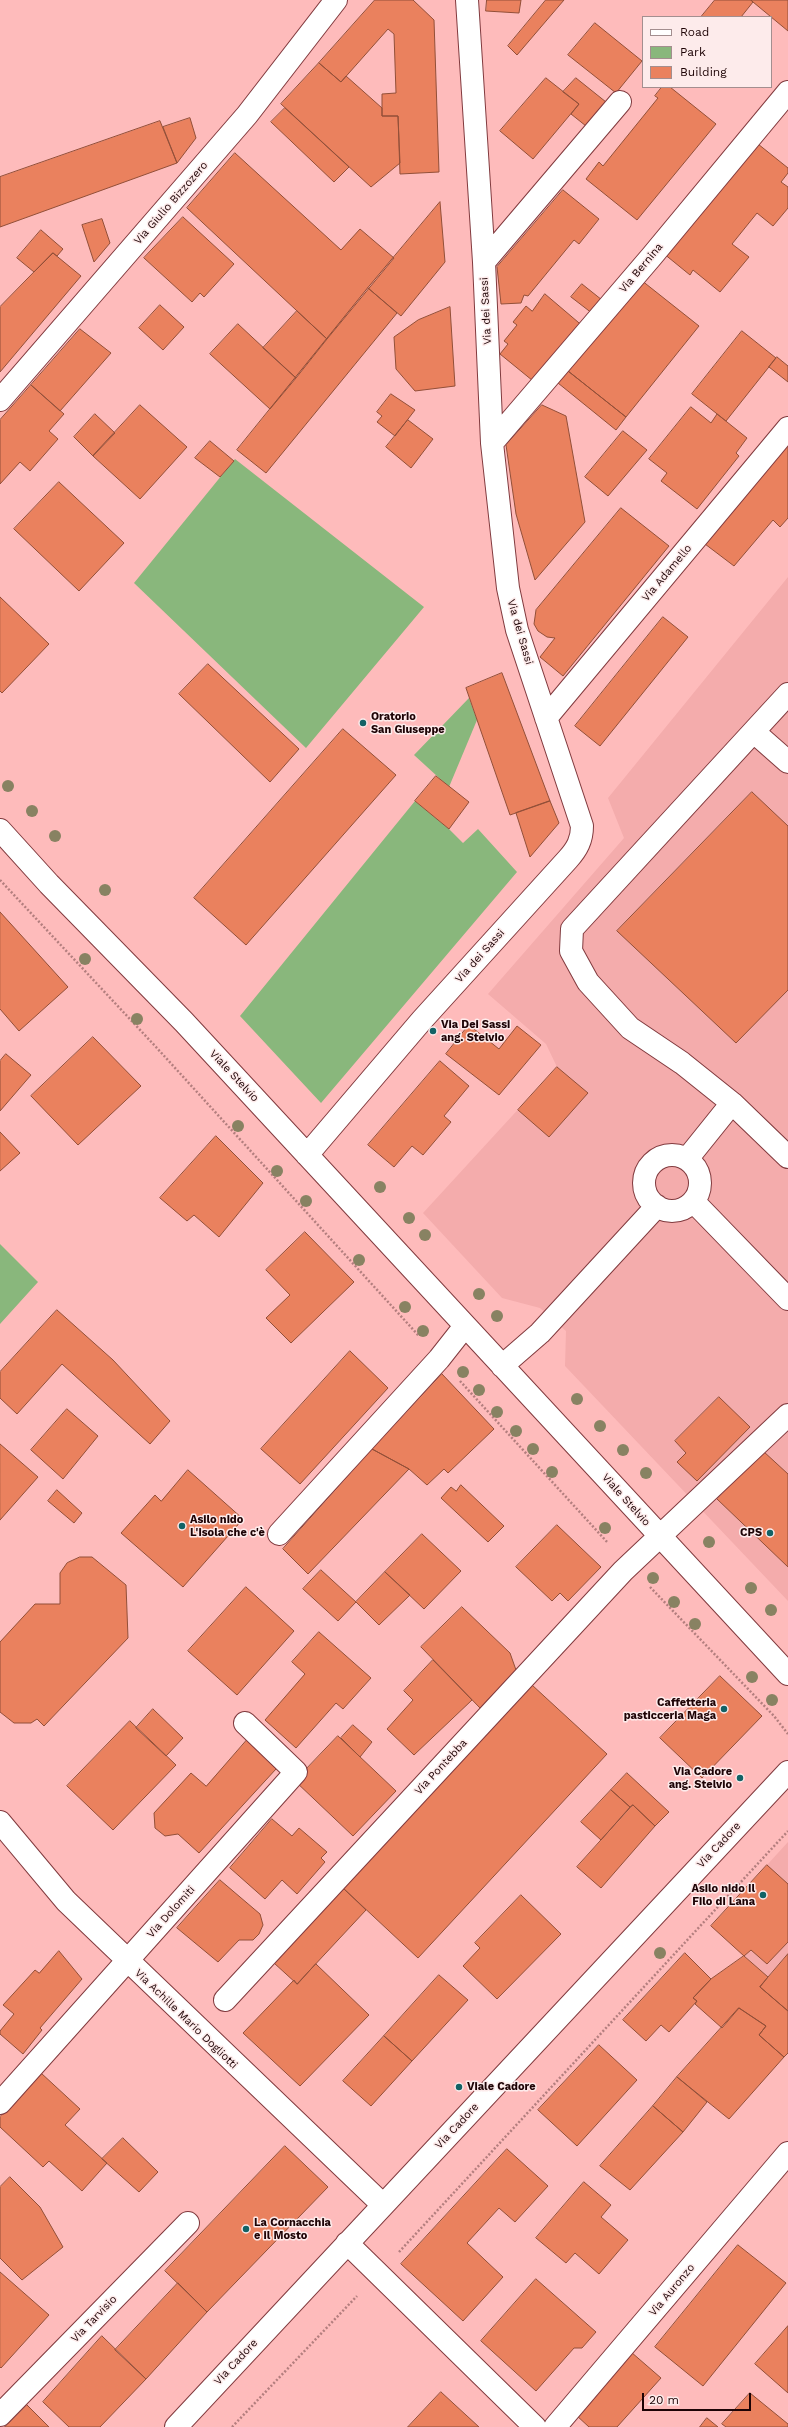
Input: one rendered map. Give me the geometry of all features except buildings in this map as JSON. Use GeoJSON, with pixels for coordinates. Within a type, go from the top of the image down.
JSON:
{"type":"FeatureCollection","features":[{"type":"Feature","properties":{"kind":"street","name":"Via Giulio Bizzozero"},"geometry":{"type":"LineString","coordinates":[[0,400],[247,115],[336,0]]}},
{"type":"Feature","properties":{"kind":"street","name":"Via dei Sassi"},"geometry":{"type":"LineString","coordinates":[[307,1155],[422,1020],[576,850],[581,840],[582,826],[517,630],[508,588],[492,443],[484,262],[464,2]]}},
{"type":"Feature","properties":{"kind":"street","name":"Via Bernina"},"geometry":{"type":"LineString","coordinates":[[492,443],[652,256],[788,92]]}},
{"type":"Feature","properties":{"kind":"street"},"geometry":{"type":"LineString","coordinates":[[484,262],[620,102]]}},
{"type":"Feature","properties":{"kind":"street","name":"Via Adamello"},"geometry":{"type":"LineString","coordinates":[[546,718],[788,428]]}},
{"type":"Feature","properties":{"kind":"street"},"geometry":{"type":"LineString","coordinates":[[788,694],[572,929],[571,951],[588,982],[630,1028],[682,1063],[732,1102],[788,1157]]}},
{"type":"Feature","properties":{"kind":"street"},"geometry":{"type":"LineString","coordinates":[[754,732],[788,762]]}},
{"type":"Feature","properties":{"kind":"street","name":"Viale Stelvio"},"geometry":{"type":"LineString","coordinates":[[0,830],[49,884],[184,1022],[659,1537],[788,1674]]}},
{"type":"Feature","properties":{"kind":"street"},"geometry":{"type":"LineString","coordinates":[[687,1159],[732,1102]]}},
{"type":"Feature","properties":{"kind":"street"},"geometry":{"type":"LineString","coordinates":[[674,1155],[687,1159],[694,1165],[701,1182],[700,1191],[694,1202],[681,1210],[672,1211],[657,1206],[648,1197],[644,1188],[647,1170],[652,1162],[660,1157],[674,1155]]}},
{"type":"Feature","properties":{"kind":"street"},"geometry":{"type":"LineString","coordinates":[[694,1202],[787,1297]]}},
{"type":"Feature","properties":{"kind":"street"},"geometry":{"type":"LineString","coordinates":[[502,1366],[540,1333],[657,1206]]}},
{"type":"Feature","properties":{"kind":"street"},"geometry":{"type":"LineString","coordinates":[[279,1534],[439,1359],[465,1326]]}},
{"type":"Feature","properties":{"kind":"street","name":"Via Pontebba"},"geometry":{"type":"LineString","coordinates":[[225,2000],[629,1565],[788,1415]]}},
{"type":"Feature","properties":{"kind":"street","name":"Via Dolomiti"},"geometry":{"type":"LineString","coordinates":[[0,2103],[296,1772],[245,1723]]}},
{"type":"Feature","properties":{"kind":"street","name":"Via Cadore"},"geometry":{"type":"LineString","coordinates":[[176,2427],[788,1772]]}},
{"type":"Feature","properties":{"kind":"street","name":"Via Achille Mario Dogliotti"},"geometry":{"type":"LineString","coordinates":[[0,1822],[62,1897],[126,1961],[383,2205]]}},
{"type":"Feature","properties":{"kind":"street","name":"Via Auronzo"},"geometry":{"type":"LineString","coordinates":[[555,2427],[788,2153]]}},
{"type":"Feature","properties":{"kind":"street","name":"Via Tarvisio"},"geometry":{"type":"LineString","coordinates":[[0,2415],[188,2223]]}},
{"type":"Feature","properties":{"kind":"street"},"geometry":{"type":"LineString","coordinates":[[347,2243],[535,2427]]}},
{"type":"Feature","properties":{"kind":"path"},"geometry":{"type":"LineString","coordinates":[[0,880],[162,1053],[439,1359],[629,1565],[774,1716],[788,1734]]}},
{"type":"Feature","properties":{"kind":"path"},"geometry":{"type":"LineString","coordinates":[[396,2256],[788,1831]]}},
{"type":"Feature","properties":{"kind":"path"},"geometry":{"type":"LineString","coordinates":[[232,2427],[361,2292]]}},
{"type":"Feature","properties":{"kind":"shaded area"},"geometry":{"type":"Polygon","coordinates":[[[788,577],[788,1601],[565,1366],[566,1331],[540,1308],[502,1298],[423,1213],[557,1067],[546,1044],[488,994],[624,838],[608,798],[788,577]]]}},
{"type":"Feature","properties":{"kind":"shaded area","name":"Asilo nido Il Filo di Lana"},"geometry":{"type":"Polygon","coordinates":[[[788,1842],[788,1954],[768,1977],[711,1926],[788,1842]]]}},
{"type":"Feature","properties":{"kind":"green space"},"geometry":{"type":"Polygon","coordinates":[[[235,459],[424,607],[306,748],[134,583],[235,459]]]}},
{"type":"Feature","properties":{"kind":"green space"},"geometry":{"type":"Polygon","coordinates":[[[469,698],[477,720],[449,787],[414,755],[469,698]]]}},
{"type":"Feature","properties":{"kind":"green space"},"geometry":{"type":"Polygon","coordinates":[[[415,801],[449,829],[463,843],[478,829],[517,872],[321,1103],[240,1016],[415,801]]]}},
{"type":"Feature","properties":{"kind":"green space"},"geometry":{"type":"Polygon","coordinates":[[[0,1244],[38,1282],[0,1324],[0,1244]]]}},
{"type":"Feature","properties":{"kind":"place","name":"Oratorio San Giuseppe"},"geometry":{"type":"Point","coordinates":[363,723]}},
{"type":"Feature","properties":{"kind":"place","name":"Via Dei Sassi ang. Stelvio"},"geometry":{"type":"Point","coordinates":[433,1031]}},
{"type":"Feature","properties":{"kind":"place","name":"Asilo nido L'isola che c'è"},"geometry":{"type":"Point","coordinates":[182,1526]}},
{"type":"Feature","properties":{"kind":"place","name":"CPS"},"geometry":{"type":"Point","coordinates":[770,1533]}},
{"type":"Feature","properties":{"kind":"place","name":"Caffetteria pasticceria Maga"},"geometry":{"type":"Point","coordinates":[724,1709]}},
{"type":"Feature","properties":{"kind":"place","name":"Via Cadore ang. Stelvio"},"geometry":{"type":"Point","coordinates":[740,1778]}},
{"type":"Feature","properties":{"kind":"place","name":"Asilo nido Il Filo di Lana"},"geometry":{"type":"Point","coordinates":[763,1895]}},
{"type":"Feature","properties":{"kind":"place","name":"Viale Cadore"},"geometry":{"type":"Point","coordinates":[459,2087]}},
{"type":"Feature","properties":{"kind":"place","name":"La Cornacchia e il Mosto"},"geometry":{"type":"Point","coordinates":[246,2229]}}]}
